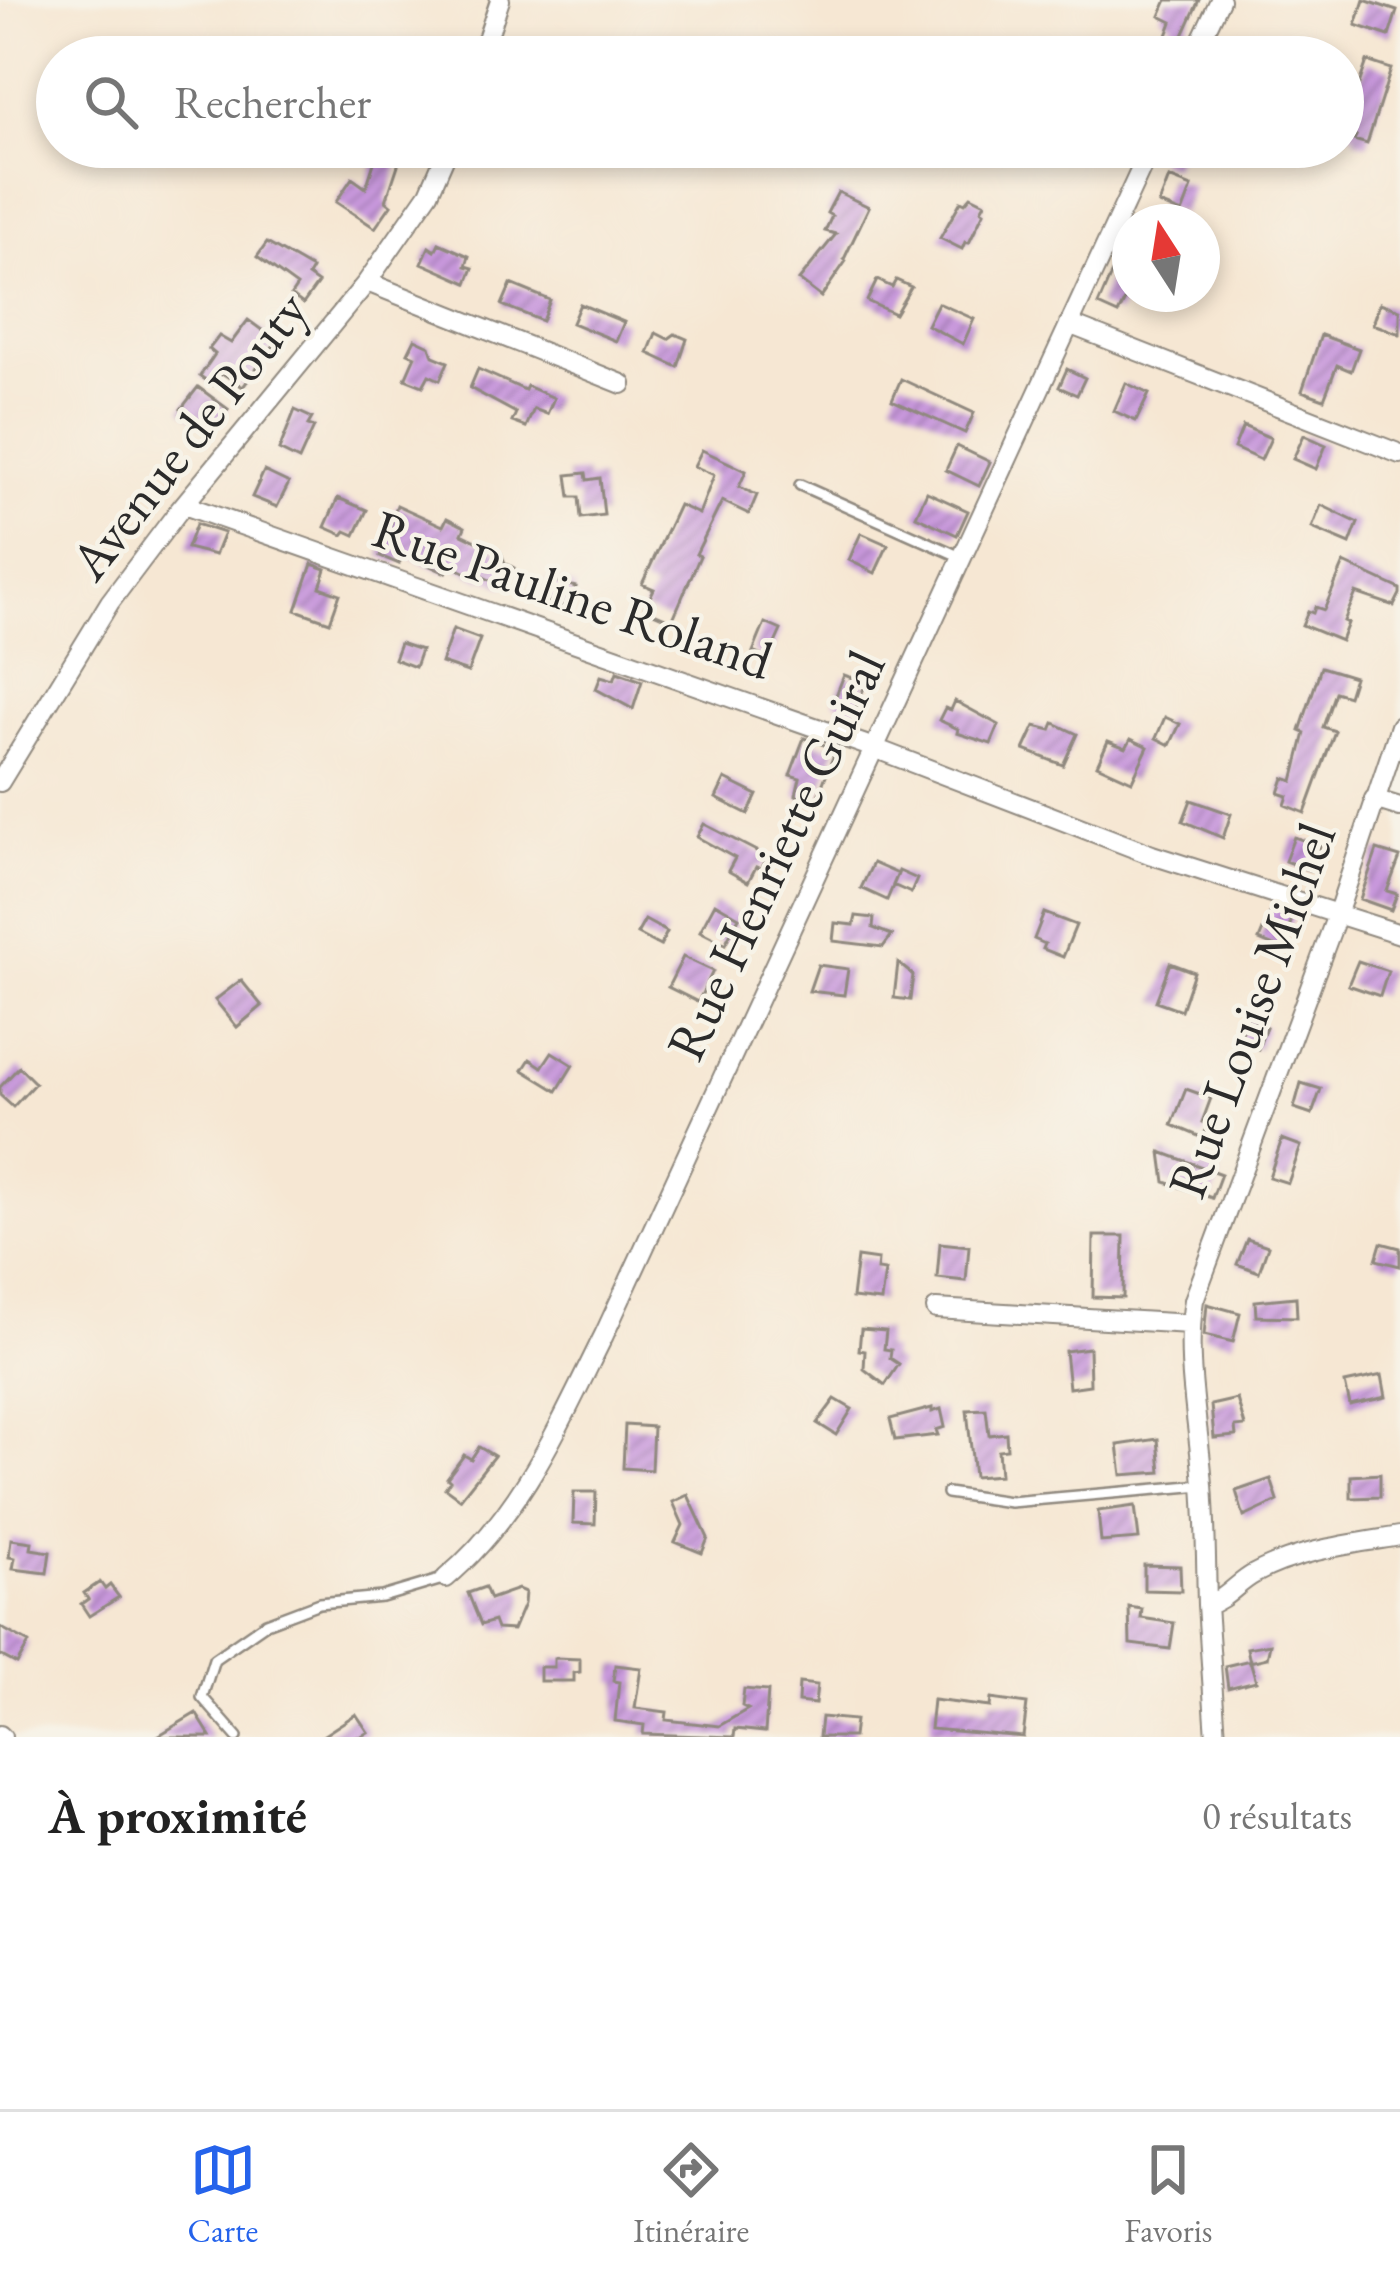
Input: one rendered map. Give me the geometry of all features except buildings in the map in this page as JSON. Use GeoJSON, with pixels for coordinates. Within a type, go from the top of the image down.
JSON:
{"type":"FeatureCollection","features":[{"type":"Feature","properties":{"kind":"street"},"geometry":{"type":"LineString","coordinates":[[488,36],[500,0]]}},
{"type":"Feature","properties":{"kind":"street"},"geometry":{"type":"LineString","coordinates":[[1203,36],[1220,0]]}},
{"type":"Feature","properties":{"kind":"street","name":"Avenue de Pouty"},"geometry":{"type":"LineString","coordinates":[[0,782],[110,602],[367,282],[429,193],[440,168]]}},
{"type":"Feature","properties":{"kind":"street","name":"Rue Henriette Guiral"},"geometry":{"type":"LineString","coordinates":[[446,1577],[472,1556],[536,1471],[604,1335],[1141,168]]}},
{"type":"Feature","properties":{"kind":"street"},"geometry":{"type":"LineString","coordinates":[[367,282],[622,384]]}},
{"type":"Feature","properties":{"kind":"street"},"geometry":{"type":"LineString","coordinates":[[1069,324],[1400,454]]}},
{"type":"Feature","properties":{"kind":"street","name":"Rue Pauline Roland"},"geometry":{"type":"LineString","coordinates":[[184,505],[874,748],[1152,854],[1400,934]]}},
{"type":"Feature","properties":{"kind":"street","name":"Rue Louise Michel"},"geometry":{"type":"LineString","coordinates":[[1216,1737],[1190,1324],[1400,726]]}},
{"type":"Feature","properties":{"kind":"street"},"geometry":{"type":"LineString","coordinates":[[1374,799],[1400,807]]}},
{"type":"Feature","properties":{"kind":"street"},"geometry":{"type":"LineString","coordinates":[[936,1309],[1190,1324]]}},
{"type":"Feature","properties":{"kind":"street"},"geometry":{"type":"LineString","coordinates":[[1208,1605],[1251,1575],[1294,1558],[1400,1536]]}},
{"type":"Feature","properties":{"kind":"lane"},"geometry":{"type":"LineString","coordinates":[[800,484],[961,557]]}},
{"type":"Feature","properties":{"kind":"lane"},"geometry":{"type":"LineString","coordinates":[[947,1493],[1010,1502],[1203,1485]]}},
{"type":"Feature","properties":{"kind":"lane"},"geometry":{"type":"LineString","coordinates":[[237,1737],[202,1697],[214,1659],[266,1623],[319,1604],[382,1597],[446,1577]]}}]}
